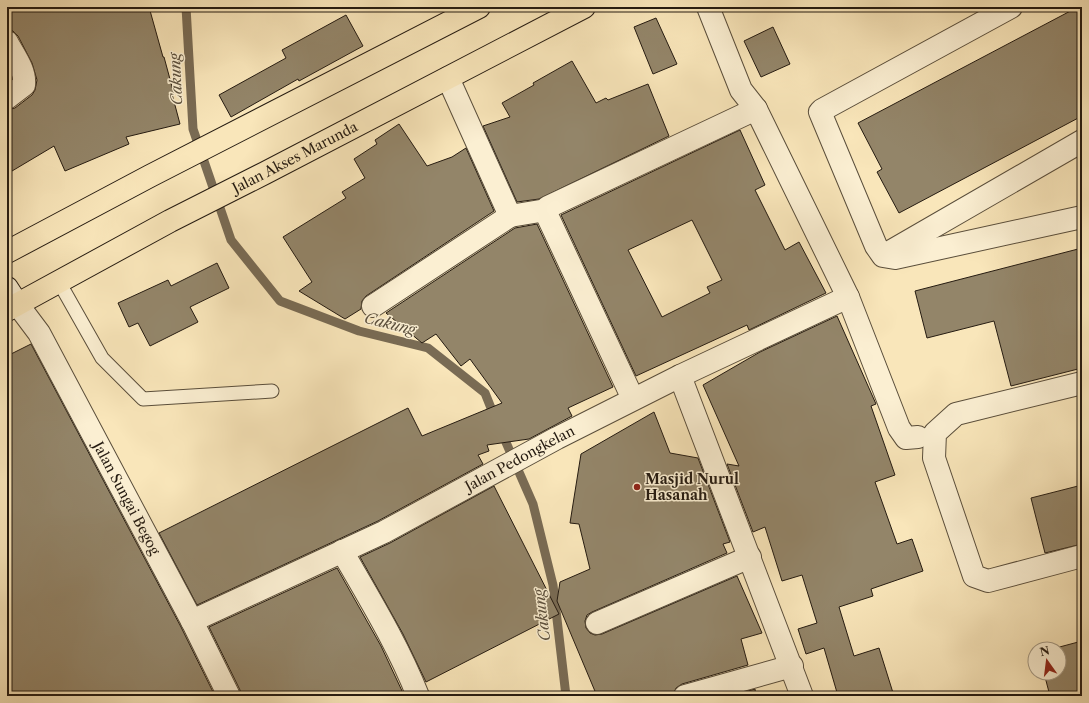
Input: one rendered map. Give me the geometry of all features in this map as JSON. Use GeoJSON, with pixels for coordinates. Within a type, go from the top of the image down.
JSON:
{"type":"FeatureCollection","features":[{"type":"Feature","properties":{"kind":"main road"},"geometry":{"type":"LineString","coordinates":[[7,252],[150,176],[479,7]]}},
{"type":"Feature","properties":{"kind":"main road","name":"Jalan Akses Marunda"},"geometry":{"type":"LineString","coordinates":[[11,301],[59,282],[170,221],[584,7]]}},
{"type":"Feature","properties":{"kind":"street"},"geometry":{"type":"LineString","coordinates":[[708,7],[741,90],[756,109],[848,296],[899,428],[906,438],[918,437]]}},
{"type":"Feature","properties":{"kind":"street"},"geometry":{"type":"LineString","coordinates":[[1011,7],[820,112],[876,246],[883,256],[895,258],[1082,217]]}},
{"type":"Feature","properties":{"kind":"street"},"geometry":{"type":"LineString","coordinates":[[7,42],[23,73],[25,81],[24,84],[7,98]]}},
{"type":"Feature","properties":{"kind":"street"},"geometry":{"type":"LineString","coordinates":[[448,78],[510,216]]}},
{"type":"Feature","properties":{"kind":"street"},"geometry":{"type":"LineString","coordinates":[[373,306],[510,216],[546,210],[548,207],[756,109]]}},
{"type":"Feature","properties":{"kind":"street"},"geometry":{"type":"LineString","coordinates":[[883,256],[1082,141]]}},
{"type":"Feature","properties":{"kind":"street"},"geometry":{"type":"LineString","coordinates":[[546,210],[634,399]]}},
{"type":"Feature","properties":{"kind":"street","name":"Jalan Pedongkelan"},"geometry":{"type":"LineString","coordinates":[[192,621],[384,532],[557,438],[680,376],[848,296]]}},
{"type":"Feature","properties":{"kind":"street","name":"Jalan Sungai Begog"},"geometry":{"type":"LineString","coordinates":[[11,301],[39,333],[192,621],[229,696]]}},
{"type":"Feature","properties":{"kind":"street"},"geometry":{"type":"LineString","coordinates":[[680,376],[792,666],[802,696]]}},
{"type":"Feature","properties":{"kind":"street"},"geometry":{"type":"LineString","coordinates":[[1082,383],[956,414],[935,433],[934,458],[974,576],[988,581],[1082,556]]}},
{"type":"Feature","properties":{"kind":"street"},"geometry":{"type":"LineString","coordinates":[[342,552],[377,612],[404,663],[418,696]]}},
{"type":"Feature","properties":{"kind":"street"},"geometry":{"type":"LineString","coordinates":[[597,623],[750,557]]}},
{"type":"Feature","properties":{"kind":"street"},"geometry":{"type":"LineString","coordinates":[[685,696],[792,666]]}},
{"type":"Feature","properties":{"kind":"lane"},"geometry":{"type":"LineString","coordinates":[[59,282],[102,358],[143,399],[272,391]]}},
{"type":"Feature","properties":{"kind":"building"},"geometry":{"type":"Polygon","coordinates":[[[7,7],[149,7],[174,94],[172,94],[180,124],[126,137],[129,144],[65,171],[54,146],[7,174],[7,110],[15,108],[32,95],[35,90],[37,80],[32,63],[18,36],[13,31],[7,30],[7,7]]]}},
{"type":"Feature","properties":{"kind":"building"},"geometry":{"type":"Polygon","coordinates":[[[1078,7],[1082,7],[1082,116],[899,213],[877,172],[882,169],[858,123],[1078,7]]]}},
{"type":"Feature","properties":{"kind":"building"},"geometry":{"type":"Polygon","coordinates":[[[346,15],[363,46],[299,81],[298,79],[231,117],[219,95],[286,58],[282,50],[346,15]]]}},
{"type":"Feature","properties":{"kind":"building"},"geometry":{"type":"Polygon","coordinates":[[[656,18],[677,64],[653,74],[634,27],[656,18]]]}},
{"type":"Feature","properties":{"kind":"building"},"geometry":{"type":"Polygon","coordinates":[[[773,27],[790,64],[761,77],[744,41],[773,27]]]}},
{"type":"Feature","properties":{"kind":"building"},"geometry":{"type":"Polygon","coordinates":[[[572,61],[596,103],[606,98],[608,100],[648,84],[669,136],[539,199],[517,202],[483,126],[510,117],[502,103],[534,85],[533,83],[572,61]]]}},
{"type":"Feature","properties":{"kind":"building"},"geometry":{"type":"Polygon","coordinates":[[[399,124],[427,166],[452,157],[466,148],[494,211],[366,296],[362,301],[361,309],[345,319],[299,291],[312,282],[283,237],[346,198],[342,192],[365,178],[354,159],[377,144],[375,140],[399,124]]]}},
{"type":"Feature","properties":{"kind":"building"},"geometry":{"type":"Polygon","coordinates":[[[740,130],[765,185],[755,190],[785,250],[799,242],[826,293],[749,330],[747,325],[636,376],[561,215],[740,130]],[[692,220],[628,250],[662,317],[710,293],[707,287],[722,280],[692,220]]]}},
{"type":"Feature","properties":{"kind":"building"},"geometry":{"type":"Polygon","coordinates":[[[537,224],[613,387],[568,408],[572,416],[529,439],[487,445],[489,451],[478,455],[483,464],[378,521],[197,605],[159,533],[408,408],[422,436],[502,403],[470,359],[461,366],[436,334],[422,343],[386,313],[515,228],[537,224]]]}},
{"type":"Feature","properties":{"kind":"building"},"geometry":{"type":"Polygon","coordinates":[[[1082,248],[1082,368],[1011,386],[994,321],[927,338],[915,291],[1082,248]]]}},
{"type":"Feature","properties":{"kind":"building"},"geometry":{"type":"Polygon","coordinates":[[[217,263],[229,288],[190,307],[198,322],[150,346],[138,323],[129,327],[118,303],[168,280],[171,286],[217,263]]]}},
{"type":"Feature","properties":{"kind":"building"},"geometry":{"type":"Polygon","coordinates":[[[837,316],[876,404],[871,406],[895,475],[875,482],[897,544],[912,539],[923,571],[871,589],[873,596],[839,607],[854,656],[879,648],[894,696],[838,696],[824,648],[806,654],[798,629],[817,623],[802,575],[782,581],[765,527],[753,532],[727,464],[739,466],[703,385],[760,352],[837,316]]]}},
{"type":"Feature","properties":{"kind":"building"},"geometry":{"type":"Polygon","coordinates":[[[31,344],[181,627],[215,696],[7,696],[7,356],[31,344]]]}},
{"type":"Feature","properties":{"kind":"building"},"geometry":{"type":"Polygon","coordinates":[[[654,412],[670,453],[698,458],[730,542],[723,544],[727,553],[592,612],[587,615],[585,621],[586,628],[590,633],[595,635],[602,634],[737,576],[762,633],[741,639],[748,665],[682,684],[676,688],[673,696],[597,696],[557,601],[560,582],[590,569],[579,524],[570,523],[581,454],[654,412]]]}},
{"type":"Feature","properties":{"kind":"building"},"geometry":{"type":"Polygon","coordinates":[[[1082,485],[1082,544],[1045,553],[1031,498],[1082,485]]]}},
{"type":"Feature","properties":{"kind":"building"},"geometry":{"type":"Polygon","coordinates":[[[494,486],[559,614],[426,682],[403,634],[360,557],[390,543],[494,486]]]}},
{"type":"Feature","properties":{"kind":"building"},"geometry":{"type":"Polygon","coordinates":[[[337,568],[381,646],[403,693],[398,696],[241,696],[240,690],[209,627],[337,568]]]}},
{"type":"Feature","properties":{"kind":"building"},"geometry":{"type":"Polygon","coordinates":[[[1082,641],[1082,696],[1050,696],[1046,681],[1067,681],[1067,645],[1082,641]]]}},
{"type":"Feature","properties":{"kind":"building"},"geometry":{"type":"Polygon","coordinates":[[[755,689],[756,696],[731,696],[755,689]]]}},
{"type":"Feature","properties":{"kind":"waterway","name":"Cakung"},"geometry":{"type":"LineString","coordinates":[[186,7],[193,129],[231,240],[280,301],[359,331],[428,348],[485,393],[495,418]]}},
{"type":"Feature","properties":{"kind":"waterway","name":"Cakung"},"geometry":{"type":"LineString","coordinates":[[501,431],[533,504],[553,585],[566,696]]}},
{"type":"Feature","properties":{"kind":"place","name":"Masjid Nurul Hasanah"},"geometry":{"type":"Point","coordinates":[637,487]}}]}
